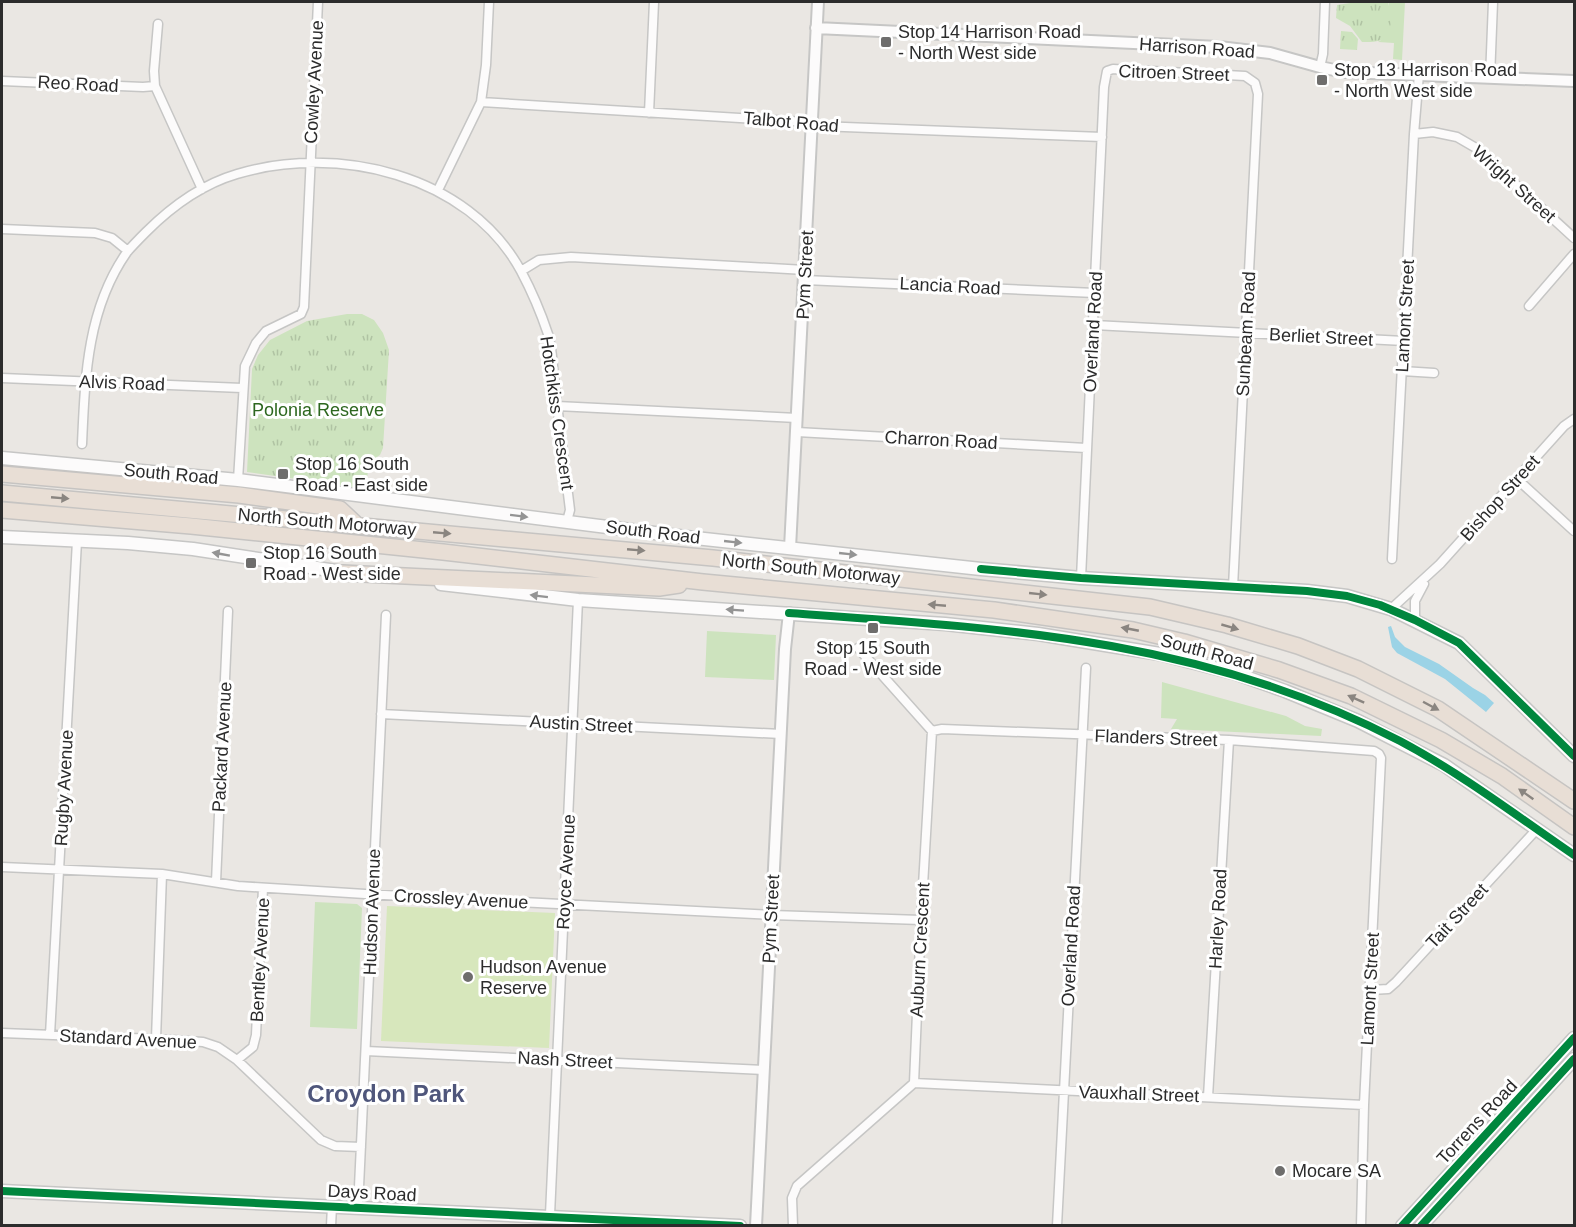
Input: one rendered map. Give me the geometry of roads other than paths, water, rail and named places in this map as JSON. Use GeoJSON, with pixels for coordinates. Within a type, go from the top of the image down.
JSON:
{"type":"FeatureCollection","features":[{"type":"Feature","properties":{"kind":"highway"},"geometry":{"type":"LineString","coordinates":[[2,474],[239,495],[340,509],[357,525]]}},
{"type":"Feature","properties":{"kind":"highway","name":"North South Motorway"},"geometry":{"type":"LineString","coordinates":[[2,493],[713,558],[1150,607],[1298,646],[1358,669],[1438,709],[1575,801]]}},
{"type":"Feature","properties":{"kind":"highway","name":"North South Motorway"},"geometry":{"type":"LineString","coordinates":[[2,510],[202,527],[703,582],[994,610],[1122,628],[1184,642],[1305,678],[1351,696],[1441,740],[1502,776],[1575,827]]}},
{"type":"Feature","properties":{"kind":"highway"},"geometry":{"type":"LineString","coordinates":[[342,573],[659,588],[703,582]]}},
{"type":"Feature","properties":{"kind":"main road","name":"South Road"},"geometry":{"type":"LineString","coordinates":[[2,458],[238,480],[790,548],[981,569],[1081,578],[1307,591],[1347,596],[1391,609],[1459,643],[1575,756]]}},
{"type":"Feature","properties":{"kind":"main road","name":"South Road"},"geometry":{"type":"LineString","coordinates":[[2,537],[194,549],[342,573],[578,600],[945,624],[1038,634],[1160,654],[1234,673],[1328,708],[1399,741],[1444,765],[1575,855]]}},
{"type":"Feature","properties":{"kind":"main road","name":"Torrens Road"},"geometry":{"type":"LineString","coordinates":[[1402,1226],[1575,1038]]}},
{"type":"Feature","properties":{"kind":"main road","name":"Torrens Road"},"geometry":{"type":"LineString","coordinates":[[1421,1226],[1575,1059]]}},
{"type":"Feature","properties":{"kind":"main road","name":"Days Road"},"geometry":{"type":"LineString","coordinates":[[2,1191],[550,1215],[740,1226]]}},
{"type":"Feature","properties":{"kind":"street","name":"Cowley Avenue"},"geometry":{"type":"LineString","coordinates":[[242,388],[245,366],[256,343],[266,331],[301,314],[304,307],[318,2]]}},
{"type":"Feature","properties":{"kind":"street"},"geometry":{"type":"LineString","coordinates":[[438,190],[481,102],[486,64],[489,2]]}},
{"type":"Feature","properties":{"kind":"street"},"geometry":{"type":"LineString","coordinates":[[649,113],[654,2]]}},
{"type":"Feature","properties":{"kind":"street","name":"Pym Street"},"geometry":{"type":"LineString","coordinates":[[790,548],[818,2]]}},
{"type":"Feature","properties":{"kind":"street"},"geometry":{"type":"LineString","coordinates":[[1320,67],[1323,54],[1325,2]]}},
{"type":"Feature","properties":{"kind":"street"},"geometry":{"type":"LineString","coordinates":[[1490,78],[1493,2]]}},
{"type":"Feature","properties":{"kind":"street"},"geometry":{"type":"LineString","coordinates":[[158,24],[155,86],[202,189]]}},
{"type":"Feature","properties":{"kind":"street","name":"Harrison Road"},"geometry":{"type":"LineString","coordinates":[[816,28],[1219,47],[1270,53],[1344,72],[1575,81]]}},
{"type":"Feature","properties":{"kind":"street","name":"Citroen Street"},"geometry":{"type":"LineString","coordinates":[[1104,87],[1107,71],[1113,69],[1245,76],[1256,83]]}},
{"type":"Feature","properties":{"kind":"street","name":"Lamont Street"},"geometry":{"type":"LineString","coordinates":[[1392,559],[1419,74]]}},
{"type":"Feature","properties":{"kind":"street","name":"Reo Road"},"geometry":{"type":"LineString","coordinates":[[2,81],[155,86]]}},
{"type":"Feature","properties":{"kind":"street","name":"Sunbeam Road"},"geometry":{"type":"LineString","coordinates":[[1233,587],[1258,94],[1256,83]]}},
{"type":"Feature","properties":{"kind":"street","name":"Overland Road"},"geometry":{"type":"LineString","coordinates":[[1081,578],[1104,87]]}},
{"type":"Feature","properties":{"kind":"street","name":"Talbot Road"},"geometry":{"type":"LineString","coordinates":[[481,102],[812,123],[819,126],[1102,137]]}},
{"type":"Feature","properties":{"kind":"street","name":"Wright Street"},"geometry":{"type":"LineString","coordinates":[[1414,134],[1432,132],[1457,137],[1476,148],[1575,238]]}},
{"type":"Feature","properties":{"kind":"street","name":"Hotchkiss Crescent"},"geometry":{"type":"LineString","coordinates":[[82,444],[89,349],[100,304],[128,251],[165,213],[202,189],[235,174],[255,169],[310,163],[362,166],[406,177],[438,190],[466,209],[499,239],[521,271],[548,335],[570,510],[567,521]]}},
{"type":"Feature","properties":{"kind":"street"},"geometry":{"type":"LineString","coordinates":[[2,229],[94,233],[112,238],[128,251]]}},
{"type":"Feature","properties":{"kind":"street"},"geometry":{"type":"LineString","coordinates":[[1529,306],[1575,254]]}},
{"type":"Feature","properties":{"kind":"street","name":"Lancia Road"},"geometry":{"type":"LineString","coordinates":[[521,271],[539,260],[572,257],[805,275],[1095,293]]}},
{"type":"Feature","properties":{"kind":"street","name":"Berliet Street"},"geometry":{"type":"LineString","coordinates":[[1094,325],[1404,341]]}},
{"type":"Feature","properties":{"kind":"street"},"geometry":{"type":"LineString","coordinates":[[1402,371],[1434,373]]}},
{"type":"Feature","properties":{"kind":"street","name":"Alvis Road"},"geometry":{"type":"LineString","coordinates":[[2,378],[242,388]]}},
{"type":"Feature","properties":{"kind":"street"},"geometry":{"type":"LineString","coordinates":[[238,480],[242,388]]}},
{"type":"Feature","properties":{"kind":"street"},"geometry":{"type":"LineString","coordinates":[[557,406],[797,418]]}},
{"type":"Feature","properties":{"kind":"street","name":"Bishop Street"},"geometry":{"type":"LineString","coordinates":[[1391,609],[1426,578],[1564,426],[1575,419]]}},
{"type":"Feature","properties":{"kind":"street","name":"Charron Road"},"geometry":{"type":"LineString","coordinates":[[797,432],[1086,448]]}},
{"type":"Feature","properties":{"kind":"street"},"geometry":{"type":"LineString","coordinates":[[1517,479],[1575,531]]}},
{"type":"Feature","properties":{"kind":"street","name":"Rugby Avenue"},"geometry":{"type":"LineString","coordinates":[[50,1035],[77,541]]}},
{"type":"Feature","properties":{"kind":"street","name":"Bishop Street"},"geometry":{"type":"LineString","coordinates":[[1415,620],[1415,601],[1426,578]]}},
{"type":"Feature","properties":{"kind":"street","name":"Royce Avenue"},"geometry":{"type":"LineString","coordinates":[[550,1215],[578,600]]}},
{"type":"Feature","properties":{"kind":"street","name":"Packard Avenue"},"geometry":{"type":"LineString","coordinates":[[216,882],[228,611]]}},
{"type":"Feature","properties":{"kind":"street","name":"Pym Street"},"geometry":{"type":"LineString","coordinates":[[756,1226],[789,614]]}},
{"type":"Feature","properties":{"kind":"street","name":"Hudson Avenue"},"geometry":{"type":"LineString","coordinates":[[358,1208],[386,615]]}},
{"type":"Feature","properties":{"kind":"street"},"geometry":{"type":"LineString","coordinates":[[858,648],[932,731]]}},
{"type":"Feature","properties":{"kind":"street","name":"Overland Road"},"geometry":{"type":"LineString","coordinates":[[1057,1226],[1086,668]]}},
{"type":"Feature","properties":{"kind":"street","name":"Austin Street"},"geometry":{"type":"LineString","coordinates":[[381,714],[781,734]]}},
{"type":"Feature","properties":{"kind":"street","name":"Flanders Street"},"geometry":{"type":"LineString","coordinates":[[932,731],[942,729],[1229,740],[1374,751],[1379,754]]}},
{"type":"Feature","properties":{"kind":"street","name":"Auburn Crescent"},"geometry":{"type":"LineString","coordinates":[[914,1083],[932,731]]}},
{"type":"Feature","properties":{"kind":"street","name":"Harley Road"},"geometry":{"type":"LineString","coordinates":[[1208,1097],[1229,740]]}},
{"type":"Feature","properties":{"kind":"street","name":"Lamont Street"},"geometry":{"type":"LineString","coordinates":[[1361,1226],[1364,1105],[1381,758],[1379,754]]}},
{"type":"Feature","properties":{"kind":"street","name":"Tait Street"},"geometry":{"type":"LineString","coordinates":[[1371,990],[1388,989],[1396,982],[1537,829]]}},
{"type":"Feature","properties":{"kind":"street","name":"Crossley Avenue"},"geometry":{"type":"LineString","coordinates":[[2,867],[162,874],[263,888],[772,915],[921,920]]}},
{"type":"Feature","properties":{"kind":"street"},"geometry":{"type":"LineString","coordinates":[[156,1039],[162,874]]}},
{"type":"Feature","properties":{"kind":"street","name":"Bentley Avenue"},"geometry":{"type":"LineString","coordinates":[[237,1060],[253,1047],[256,1035],[263,888]]}},
{"type":"Feature","properties":{"kind":"street","name":"Standard Avenue"},"geometry":{"type":"LineString","coordinates":[[2,1033],[203,1042],[218,1047],[237,1060],[321,1140],[335,1146],[361,1147]]}},
{"type":"Feature","properties":{"kind":"street","name":"Nash Street"},"geometry":{"type":"LineString","coordinates":[[366,1051],[764,1070]]}},
{"type":"Feature","properties":{"kind":"street"},"geometry":{"type":"LineString","coordinates":[[793,1226],[792,1198],[797,1186],[914,1083]]}},
{"type":"Feature","properties":{"kind":"street","name":"Vauxhall Street"},"geometry":{"type":"LineString","coordinates":[[914,1083],[1364,1105]]}},
{"type":"Feature","properties":{"kind":"street"},"geometry":{"type":"LineString","coordinates":[[331,1226],[332,1206]]}},
{"type":"Feature","properties":{"kind":"water"},"geometry":{"type":"Polygon","coordinates":[[[1391,626],[1395,637],[1405,647],[1439,664],[1494,703],[1486,712],[1445,679],[1397,653],[1392,647],[1388,627],[1391,626]]]}},
{"type":"Feature","properties":{"kind":"place","name":"Stop 14 Harrison Road - North West side"},"geometry":{"type":"Point","coordinates":[886,42]}},
{"type":"Feature","properties":{"kind":"place","name":"Stop 13 Harrison Road - North West side"},"geometry":{"type":"Point","coordinates":[1322,80]}},
{"type":"Feature","properties":{"kind":"place","name":"Stop 16 South Road - East side"},"geometry":{"type":"Point","coordinates":[283,474]}},
{"type":"Feature","properties":{"kind":"place","name":"Stop 16 South Road - West side"},"geometry":{"type":"Point","coordinates":[251,563]}},
{"type":"Feature","properties":{"kind":"place","name":"Stop 15 South Road - West side"},"geometry":{"type":"Point","coordinates":[873,628]}},
{"type":"Feature","properties":{"kind":"place","name":"Hudson Avenue Reserve"},"geometry":{"type":"Point","coordinates":[468,977]}},
{"type":"Feature","properties":{"kind":"place","name":"Mocare SA"},"geometry":{"type":"Point","coordinates":[1280,1171]}},
{"type":"Feature","properties":{"kind":"district","name":"Croydon Park"},"geometry":{"type":"Point","coordinates":[386,1093]}},
{"type":"Feature","properties":{"kind":"park label","name":"Polonia Reserve"},"geometry":{"type":"Point","coordinates":[318,410]}}]}
